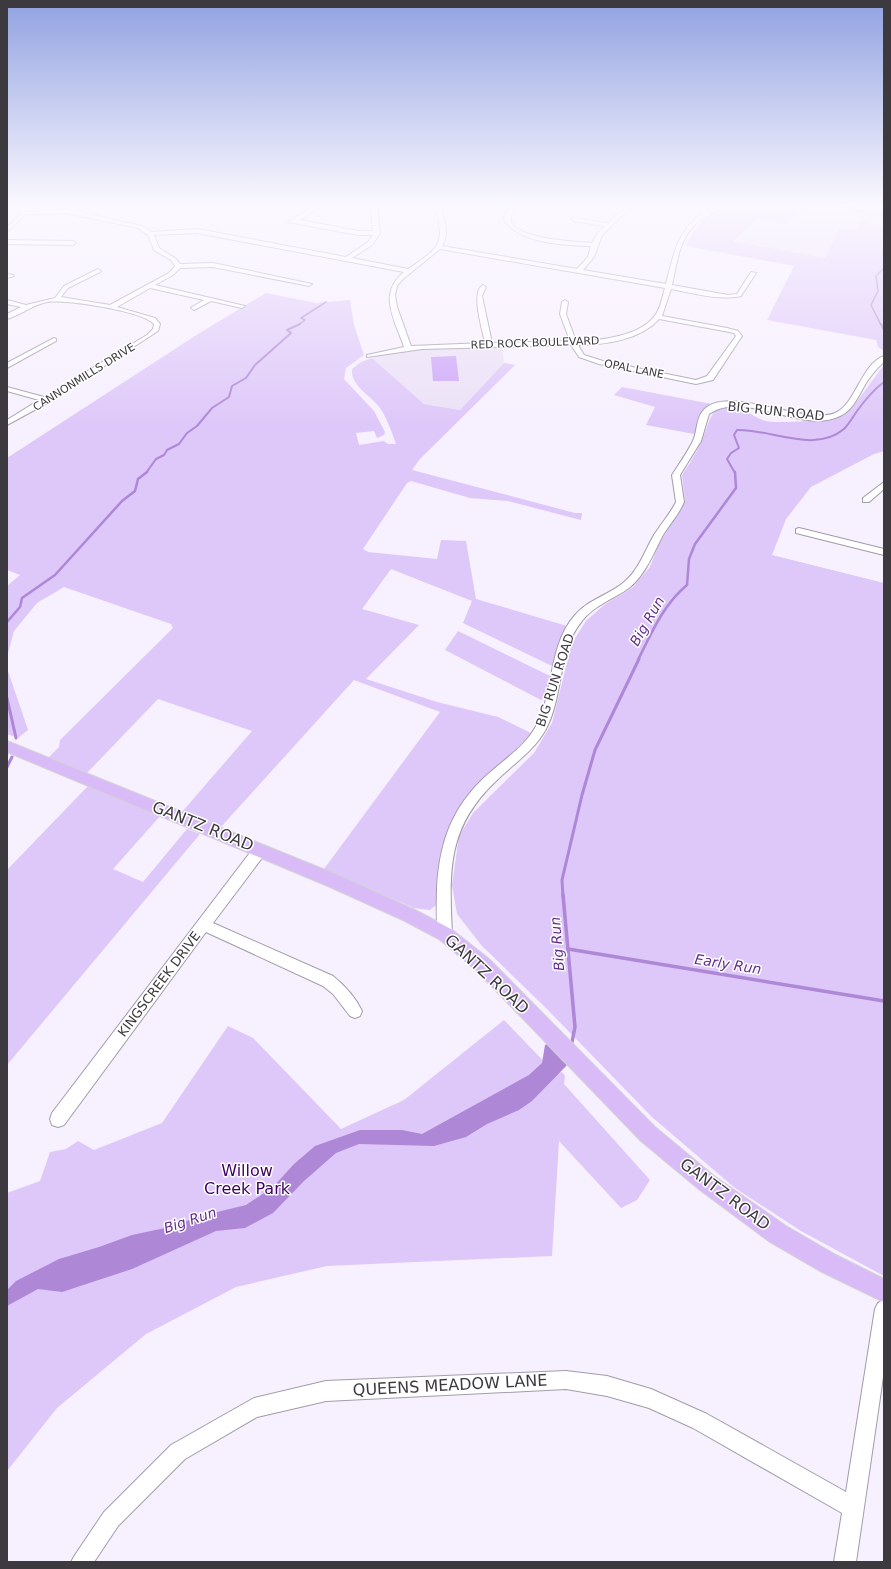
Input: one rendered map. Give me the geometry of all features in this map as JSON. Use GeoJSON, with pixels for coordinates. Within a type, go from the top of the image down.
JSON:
{"type":"FeatureCollection","features":[{"type":"Feature","properties":{"kind":"main road","name":"GANTZ ROAD"},"geometry":{"type":"LineString","coordinates":[[7,746],[372,897],[445,934],[483,965],[648,1134],[732,1202],[778,1234],[828,1263],[884,1291]]}},
{"type":"Feature","properties":{"kind":"street"},"geometry":{"type":"LineString","coordinates":[[57,299],[62,290],[81,280]]}},
{"type":"Feature","properties":{"kind":"street"},"geometry":{"type":"LineString","coordinates":[[7,317],[40,302],[57,299],[110,308],[160,280]]}},
{"type":"Feature","properties":{"kind":"street"},"geometry":{"type":"LineString","coordinates":[[290,280],[309,284]]}},
{"type":"Feature","properties":{"kind":"street"},"geometry":{"type":"LineString","coordinates":[[400,280],[396,284],[392,296],[408,348]]}},
{"type":"Feature","properties":{"kind":"street"},"geometry":{"type":"LineString","coordinates":[[630,280],[736,298],[748,280]]}},
{"type":"Feature","properties":{"kind":"street"},"geometry":{"type":"LineString","coordinates":[[670,280],[658,317],[736,332],[744,331]]}},
{"type":"Feature","properties":{"kind":"street"},"geometry":{"type":"LineString","coordinates":[[149,286],[242,306]]}},
{"type":"Feature","properties":{"kind":"street"},"geometry":{"type":"LineString","coordinates":[[483,287],[479,296],[489,346]]}},
{"type":"Feature","properties":{"kind":"street"},"geometry":{"type":"LineString","coordinates":[[194,308],[210,299]]}},
{"type":"Feature","properties":{"kind":"street"},"geometry":{"type":"LineString","coordinates":[[7,302],[27,307]]}},
{"type":"Feature","properties":{"kind":"street"},"geometry":{"type":"LineString","coordinates":[[565,302],[563,314],[573,344]]}},
{"type":"Feature","properties":{"kind":"street","name":"CANNONMILLS DRIVE"},"geometry":{"type":"LineString","coordinates":[[7,423],[149,336],[157,327],[156,322],[150,318],[110,308]]}},
{"type":"Feature","properties":{"kind":"street","name":"RED ROCK BOULEVARD"},"geometry":{"type":"LineString","coordinates":[[369,356],[408,348],[573,344],[606,340],[623,337],[646,327],[658,317]]}},
{"type":"Feature","properties":{"kind":"street","name":"OPAL LANE"},"geometry":{"type":"LineString","coordinates":[[573,344],[581,356],[590,360],[706,383],[738,336],[736,332]]}},
{"type":"Feature","properties":{"kind":"street"},"geometry":{"type":"LineString","coordinates":[[7,366],[54,340]]}},
{"type":"Feature","properties":{"kind":"street","name":"BIG RUN ROAD"},"geometry":{"type":"LineString","coordinates":[[445,934],[443,892],[446,851],[453,828],[470,797],[529,744],[540,728],[556,681],[564,643],[573,625],[588,610],[626,585],[647,562],[655,542],[680,502],[676,475],[697,441],[705,413],[716,407],[734,405],[814,417],[838,414],[848,405],[866,377],[884,358]]}},
{"type":"Feature","properties":{"kind":"street"},"geometry":{"type":"LineString","coordinates":[[7,390],[46,400]]}},
{"type":"Feature","properties":{"kind":"street"},"geometry":{"type":"LineString","coordinates":[[866,500],[884,485]]}},
{"type":"Feature","properties":{"kind":"street"},"geometry":{"type":"LineString","coordinates":[[798,531],[884,552]]}},
{"type":"Feature","properties":{"kind":"street","name":"KINGSCREEK DRIVE"},"geometry":{"type":"LineString","coordinates":[[58,1119],[260,850]]}},
{"type":"Feature","properties":{"kind":"street"},"geometry":{"type":"LineString","coordinates":[[204,925],[328,981],[338,989],[356,1011]]}},
{"type":"Feature","properties":{"kind":"street"},"geometry":{"type":"LineString","coordinates":[[845,1562],[884,1309]]}},
{"type":"Feature","properties":{"kind":"street","name":"QUEENS MEADOW LANE"},"geometry":{"type":"LineString","coordinates":[[82,1562],[111,1520],[178,1452],[254,1408],[326,1391],[530,1380],[566,1380],[607,1386],[651,1399],[700,1421],[853,1508]]}},
{"type":"Feature","properties":{"kind":"shaded area"},"geometry":{"type":"Polygon","coordinates":[[[502,348],[504,363],[460,410],[424,404],[372,358],[400,351],[423,349],[502,348]]]}},
{"type":"Feature","properties":{"kind":"green space"},"geometry":{"type":"Polygon","coordinates":[[[787,280],[884,280],[884,351],[878,347],[876,340],[767,320],[787,280]]]}},
{"type":"Feature","properties":{"kind":"green space"},"geometry":{"type":"Polygon","coordinates":[[[266,293],[316,303],[350,300],[354,325],[364,355],[346,368],[344,379],[374,411],[385,432],[384,435],[377,438],[374,431],[356,433],[359,445],[384,441],[388,444],[396,444],[382,411],[359,387],[352,375],[352,369],[361,362],[372,358],[424,404],[460,410],[504,363],[515,365],[419,460],[412,470],[575,513],[582,513],[581,520],[508,501],[470,498],[411,481],[407,483],[363,549],[368,552],[437,559],[441,540],[466,541],[476,599],[567,626],[554,667],[463,623],[472,601],[391,569],[362,609],[419,625],[366,679],[437,702],[498,717],[531,733],[461,809],[436,905],[430,910],[414,908],[324,869],[440,712],[354,680],[220,828],[182,812],[252,731],[158,699],[87,773],[48,758],[59,747],[60,740],[173,628],[171,624],[64,587],[37,603],[14,631],[7,657],[7,586],[20,575],[7,570],[7,458],[198,334],[266,293]]]}},
{"type":"Feature","properties":{"kind":"green space"},"geometry":{"type":"Polygon","coordinates":[[[884,365],[884,451],[874,454],[811,487],[786,519],[772,555],[884,583],[884,1276],[801,1231],[735,1188],[652,1117],[545,1007],[482,946],[457,914],[452,885],[459,836],[473,813],[534,753],[552,723],[572,643],[586,621],[604,605],[632,588],[650,567],[658,546],[685,500],[682,475],[697,451],[713,414],[720,409],[736,407],[762,420],[772,422],[806,421],[839,417],[844,415],[853,406],[884,365]]]}},
{"type":"Feature","properties":{"kind":"green space"},"geometry":{"type":"Polygon","coordinates":[[[622,387],[712,404],[703,410],[694,434],[646,425],[655,407],[614,395],[622,387]]]}},
{"type":"Feature","properties":{"kind":"green space"},"geometry":{"type":"Polygon","coordinates":[[[458,631],[552,677],[547,697],[541,700],[445,650],[458,631]]]}},
{"type":"Feature","properties":{"kind":"green space"},"geometry":{"type":"Polygon","coordinates":[[[7,668],[28,730],[18,738],[7,734],[7,668]]]}},
{"type":"Feature","properties":{"kind":"green space"},"geometry":{"type":"Polygon","coordinates":[[[89,785],[161,815],[113,869],[143,882],[187,829],[200,834],[7,1065],[7,870],[89,785]]]}},
{"type":"Feature","properties":{"kind":"green space","name":"Willow Creek Park"},"geometry":{"type":"Polygon","coordinates":[[[504,1020],[556,1074],[562,1072],[565,1076],[564,1084],[650,1180],[637,1200],[621,1208],[559,1141],[552,1256],[327,1266],[236,1287],[146,1334],[57,1408],[7,1471],[7,1193],[40,1181],[50,1152],[66,1149],[78,1141],[94,1150],[162,1123],[228,1026],[253,1038],[341,1129],[404,1100],[504,1020]]]}},
{"type":"Feature","properties":{"kind":"water"},"geometry":{"type":"Polygon","coordinates":[[[554,1041],[572,1060],[532,1101],[519,1110],[487,1124],[466,1137],[434,1146],[359,1144],[336,1153],[304,1181],[273,1213],[245,1228],[216,1231],[132,1269],[62,1292],[38,1289],[7,1306],[7,1290],[16,1281],[59,1259],[132,1235],[165,1228],[205,1215],[246,1205],[273,1187],[294,1164],[315,1146],[360,1130],[402,1130],[422,1134],[529,1075],[542,1063],[545,1045],[554,1041]]]}},
{"type":"Feature","properties":{"kind":"building"},"geometry":{"type":"Polygon","coordinates":[[[456,356],[459,381],[433,381],[431,357],[456,356]]]}},
{"type":"Feature","properties":{"kind":"waterway","name":"Big Run"},"geometry":{"type":"LineString","coordinates":[[877,280],[878,291],[871,305],[881,325]]}},
{"type":"Feature","properties":{"kind":"waterway"},"geometry":{"type":"LineString","coordinates":[[298,325],[305,320],[301,318],[326,302]]}},
{"type":"Feature","properties":{"kind":"waterway","name":"Big Run"},"geometry":{"type":"LineString","coordinates":[[881,324],[884,330]]}},
{"type":"Feature","properties":{"kind":"waterway"},"geometry":{"type":"LineString","coordinates":[[146,472],[156,459],[164,455],[167,450],[179,444],[187,433],[197,426],[212,408],[229,397],[232,386],[246,378],[255,365],[291,333],[287,330],[298,325]]}},
{"type":"Feature","properties":{"kind":"waterway","name":"Big Run"},"geometry":{"type":"LineString","coordinates":[[735,473],[727,459],[731,453],[739,448],[734,435],[737,430],[806,440],[820,440],[832,436],[844,429],[866,399],[884,382]]}},
{"type":"Feature","properties":{"kind":"waterway"},"geometry":{"type":"LineString","coordinates":[[7,622],[20,607],[22,598],[55,575],[122,501],[135,491],[138,479],[146,472]]}},
{"type":"Feature","properties":{"kind":"waterway","name":"Big Run"},"geometry":{"type":"LineString","coordinates":[[638,660],[653,629],[665,610],[671,601],[687,585],[689,559],[695,544],[736,488],[735,472]]}},
{"type":"Feature","properties":{"kind":"waterway","name":"Big Run"},"geometry":{"type":"LineString","coordinates":[[563,896],[562,880],[582,795],[595,750],[639,659]]}},
{"type":"Feature","properties":{"kind":"waterway"},"geometry":{"type":"LineString","coordinates":[[7,698],[16,738]]}},
{"type":"Feature","properties":{"kind":"waterway"},"geometry":{"type":"LineString","coordinates":[[7,767],[12,757]]}},
{"type":"Feature","properties":{"kind":"waterway","name":"Big Run"},"geometry":{"type":"LineString","coordinates":[[563,895],[575,1027],[572,1042],[569,1045]]}},
{"type":"Feature","properties":{"kind":"waterway","name":"Early Run"},"geometry":{"type":"LineString","coordinates":[[568,949],[884,1001]]}}]}
